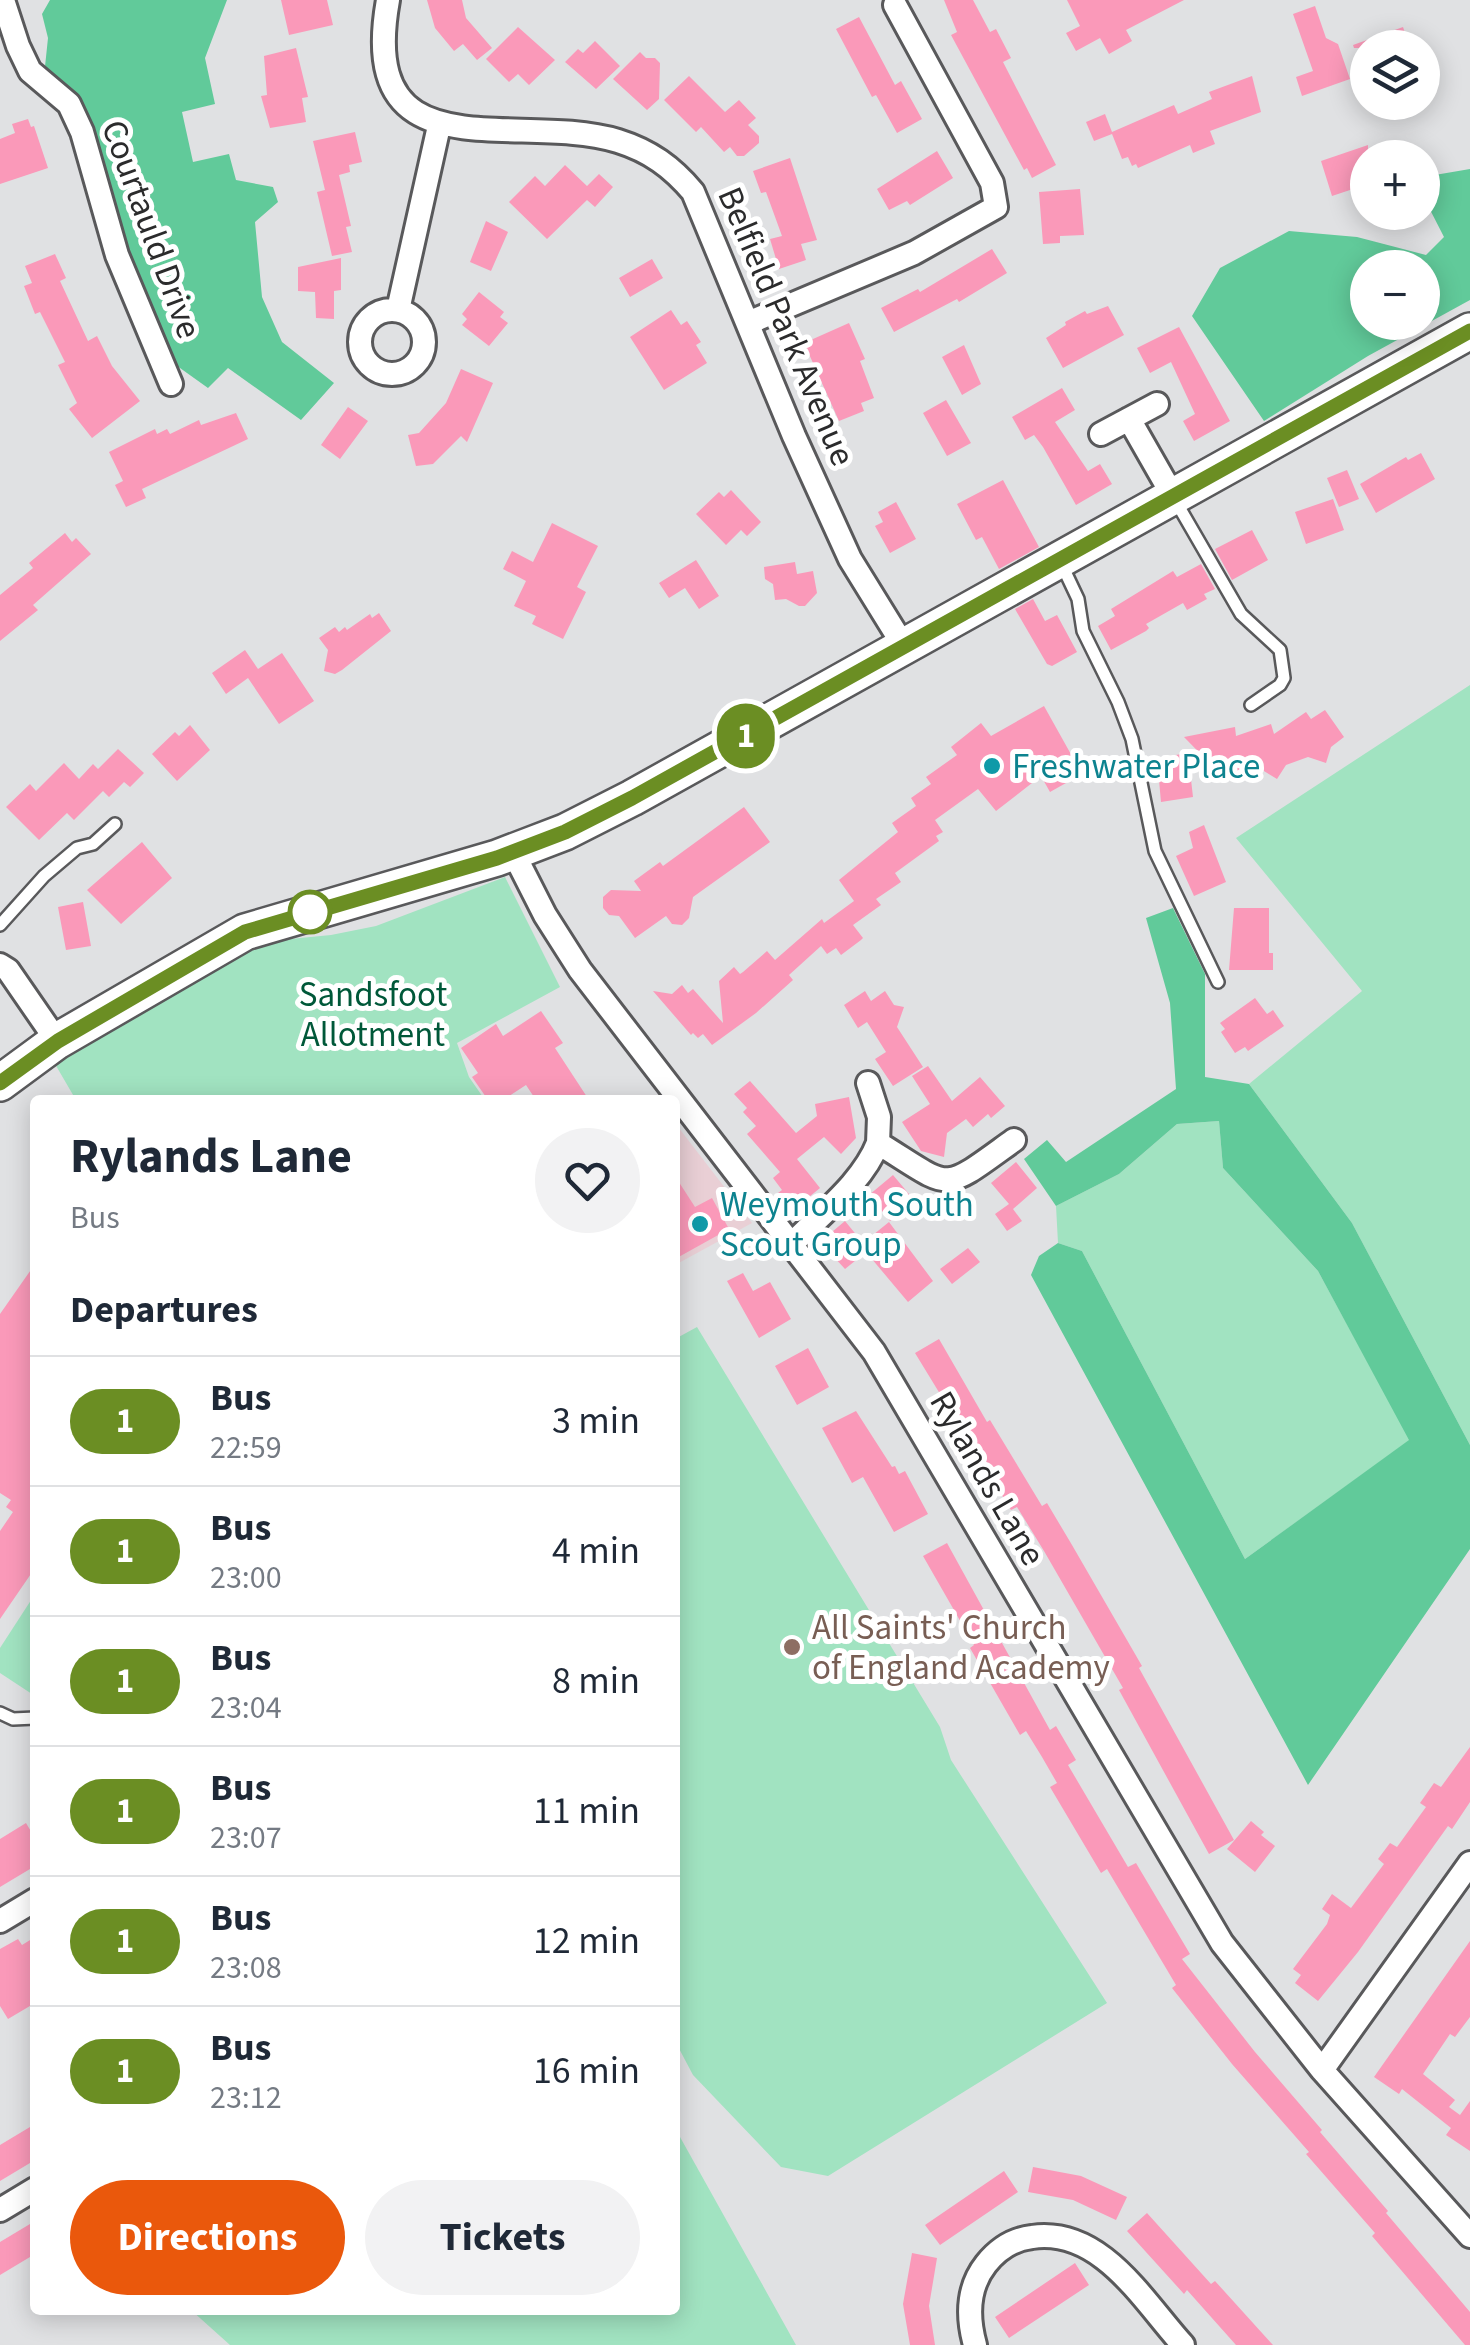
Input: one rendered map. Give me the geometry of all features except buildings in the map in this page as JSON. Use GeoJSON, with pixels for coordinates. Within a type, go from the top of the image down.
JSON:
{"type":"FeatureCollection","features":[{"type":"Feature","properties":{"kind":"highway"},"geometry":{"type":"LineString","coordinates":[[0,1082],[58,1041],[245,932],[512,852],[565,832],[632,798],[1470,332]]}},
{"type":"Feature","properties":{"kind":"street","name":"Courtauld Drive"},"geometry":{"type":"LineString","coordinates":[[2,0],[30,71],[69,104],[82,132],[117,255],[171,384]]}},
{"type":"Feature","properties":{"kind":"street"},"geometry":{"type":"LineString","coordinates":[[388,0],[382,31],[386,72],[405,104],[439,126],[398,310]]}},
{"type":"Feature","properties":{"kind":"street"},"geometry":{"type":"LineString","coordinates":[[748,322],[914,253],[996,207],[992,183],[895,4]]}},
{"type":"Feature","properties":{"kind":"street","name":"Belfield Park Avenue"},"geometry":{"type":"LineString","coordinates":[[439,126],[583,134],[618,141],[652,154],[694,192],[850,559],[905,648]]}},
{"type":"Feature","properties":{"kind":"street"},"geometry":{"type":"LineString","coordinates":[[1101,434],[1156,404]]}},
{"type":"Feature","properties":{"kind":"street"},"geometry":{"type":"LineString","coordinates":[[1129,418],[1173,496]]}},
{"type":"Feature","properties":{"kind":"street","name":"Rylands Lane"},"geometry":{"type":"LineString","coordinates":[[512,852],[580,970],[677,1095]]}},
{"type":"Feature","properties":{"kind":"street"},"geometry":{"type":"LineString","coordinates":[[0,964],[28,996],[58,1041]]}},
{"type":"Feature","properties":{"kind":"street"},"geometry":{"type":"LineString","coordinates":[[792,1243],[869,1163],[878,1142],[879,1117],[868,1082]]}},
{"type":"Feature","properties":{"kind":"street","name":"Rylands Lane"},"geometry":{"type":"LineString","coordinates":[[680,1099],[885,1370],[1222,1943],[1322,2070],[1470,2236]]}},
{"type":"Feature","properties":{"kind":"street"},"geometry":{"type":"LineString","coordinates":[[878,1142],[929,1177],[944,1182],[965,1175],[1014,1140]]}},
{"type":"Feature","properties":{"kind":"street"},"geometry":{"type":"LineString","coordinates":[[1322,2070],[1470,1863]]}},
{"type":"Feature","properties":{"kind":"street"},"geometry":{"type":"LineString","coordinates":[[0,1921],[30,1903]]}},
{"type":"Feature","properties":{"kind":"street"},"geometry":{"type":"LineString","coordinates":[[0,2210],[30,2192]]}},
{"type":"Feature","properties":{"kind":"street"},"geometry":{"type":"LineString","coordinates":[[975,2345],[970,2328],[971,2297],[988,2261],[1010,2243],[1058,2236],[1076,2240],[1108,2260],[1183,2345]]}},
{"type":"Feature","properties":{"kind":"lane"},"geometry":{"type":"LineString","coordinates":[[1173,496],[1241,614],[1280,650],[1284,678],[1280,686],[1250,705]]}},
{"type":"Feature","properties":{"kind":"lane"},"geometry":{"type":"LineString","coordinates":[[1059,560],[1078,598],[1083,631],[1132,739],[1155,851],[1218,982]]}},
{"type":"Feature","properties":{"kind":"lane"},"geometry":{"type":"LineString","coordinates":[[0,925],[44,876],[114,824]]}},
{"type":"Feature","properties":{"kind":"lane"},"geometry":{"type":"LineString","coordinates":[[0,1713],[30,1718]]}},
{"type":"Feature","properties":{"kind":"shaded area"},"geometry":{"type":"Polygon","coordinates":[[[680,1129],[752,1223],[680,1262],[680,1129]]]}},
{"type":"Feature","properties":{"kind":"green space"},"geometry":{"type":"Polygon","coordinates":[[[50,0],[227,0],[205,58],[215,104],[182,112],[193,162],[229,154],[236,180],[273,187],[278,202],[255,222],[262,297],[282,342],[334,383],[301,420],[228,368],[208,388],[166,358],[108,210],[44,76],[48,38],[42,14],[50,0]]]}},
{"type":"Feature","properties":{"kind":"green space"},"geometry":{"type":"Polygon","coordinates":[[[1470,169],[1470,300],[1440,316],[1440,250],[1431,250],[1444,237],[1440,229],[1440,174],[1470,169]]]}},
{"type":"Feature","properties":{"kind":"green space"},"geometry":{"type":"Polygon","coordinates":[[[1289,231],[1357,237],[1407,250],[1350,250],[1350,340],[1397,340],[1264,421],[1192,316],[1220,268],[1289,231]]]}},
{"type":"Feature","properties":{"kind":"green space"},"geometry":{"type":"Polygon","coordinates":[[[1470,685],[1470,1445],[1352,1223],[1249,1084],[1362,991],[1236,838],[1470,685]]]}},
{"type":"Feature","properties":{"kind":"green space","name":"Sandsfoot Allotment"},"geometry":{"type":"Polygon","coordinates":[[[505,877],[560,987],[457,1043],[469,1077],[482,1095],[73,1095],[55,1064],[250,943],[376,926],[505,877]]]}},
{"type":"Feature","properties":{"kind":"green space"},"geometry":{"type":"Polygon","coordinates":[[[1173,908],[1205,974],[1205,1077],[1249,1084],[1352,1223],[1470,1445],[1470,1549],[1308,1785],[1031,1275],[1039,1256],[1058,1243],[1082,1251],[1245,1559],[1409,1440],[1318,1271],[1223,1168],[1219,1121],[1177,1124],[1119,1174],[1056,1206],[1024,1159],[1047,1140],[1066,1162],[1176,1089],[1170,1003],[1146,918],[1173,908]]]}},
{"type":"Feature","properties":{"kind":"green space"},"geometry":{"type":"Polygon","coordinates":[[[1219,1121],[1223,1168],[1318,1271],[1410,1440],[1245,1559],[1082,1251],[1058,1243],[1056,1206],[1119,1174],[1177,1124],[1219,1121]]]}},
{"type":"Feature","properties":{"kind":"green space","name":"All Saints' Church of England Academy"},"geometry":{"type":"Polygon","coordinates":[[[697,1327],[940,1727],[951,1760],[1107,2003],[828,2176],[781,2167],[693,2075],[680,2050],[680,1336],[697,1327]]]}},
{"type":"Feature","properties":{"kind":"green space"},"geometry":{"type":"Polygon","coordinates":[[[30,1602],[30,1693],[0,1673],[0,1648],[30,1602]]]}},
{"type":"Feature","properties":{"kind":"green space"},"geometry":{"type":"Polygon","coordinates":[[[680,2137],[796,2345],[230,2345],[197,2315],[680,2315],[680,2137]]]}},
{"type":"Feature","properties":{"kind":"bus line","name":"1"},"geometry":{"type":"LineString","coordinates":[[0,1083],[58,1041],[245,932],[497,858],[565,832],[632,798],[1470,331]]}},
{"type":"Feature","properties":{"kind":"place","name":"Freshwater Place"},"geometry":{"type":"Point","coordinates":[992,766]}},
{"type":"Feature","properties":{"kind":"place","name":"Weymouth South Scout Group"},"geometry":{"type":"Point","coordinates":[700,1224]}},
{"type":"Feature","properties":{"kind":"place","name":"All Saints' Church of England Academy"},"geometry":{"type":"Point","coordinates":[792,1647]}}]}
